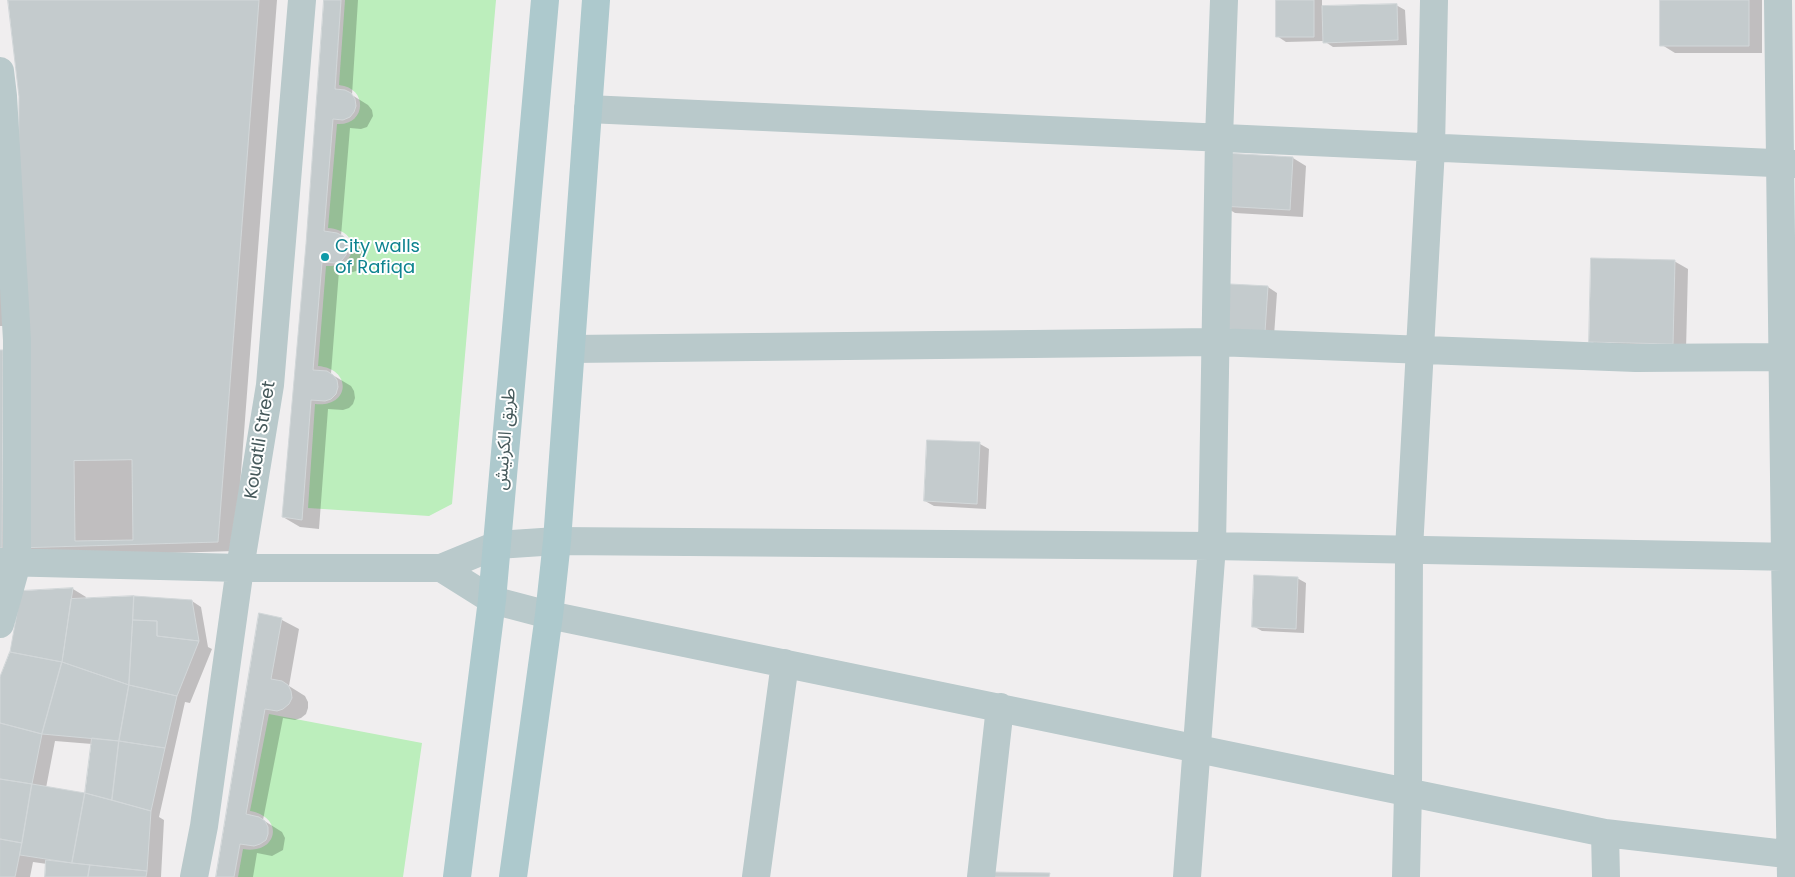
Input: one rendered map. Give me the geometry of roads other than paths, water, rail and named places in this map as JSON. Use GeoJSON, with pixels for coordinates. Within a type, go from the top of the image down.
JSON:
{"type":"FeatureCollection","features":[{"type":"Feature","properties":{"kind":"main road","name":"طريق الكرنيش"},"geometry":{"type":"LineString","coordinates":[[458,877],[492,600],[545,0]]}},
{"type":"Feature","properties":{"kind":"main road"},"geometry":{"type":"LineString","coordinates":[[513,877],[549,615],[557,541],[596,0]]}},
{"type":"Feature","properties":{"kind":"street","name":"Kouatli Street"},"geometry":{"type":"LineString","coordinates":[[194,877],[204,826],[240,568],[270,385],[302,0]]}},
{"type":"Feature","properties":{"kind":"street"},"geometry":{"type":"LineString","coordinates":[[1187,877],[1212,546],[1219,138],[1224,0]]}},
{"type":"Feature","properties":{"kind":"street"},"geometry":{"type":"LineString","coordinates":[[1406,877],[1409,550],[1431,148],[1434,0]]}},
{"type":"Feature","properties":{"kind":"street"},"geometry":{"type":"LineString","coordinates":[[441,568],[492,600],[549,615],[1605,833],[1792,862],[1787,164],[1778,0]]}},
{"type":"Feature","properties":{"kind":"street"},"geometry":{"type":"LineString","coordinates":[[0,624],[8,563],[8,339],[1,88]]}},
{"type":"Feature","properties":{"kind":"street"},"geometry":{"type":"LineString","coordinates":[[588,109],[1787,164]]}},
{"type":"Feature","properties":{"kind":"street"},"geometry":{"type":"LineString","coordinates":[[571,349],[1215,342],[1636,358],[1787,369]]}},
{"type":"Feature","properties":{"kind":"street"},"geometry":{"type":"LineString","coordinates":[[8,563],[240,568],[441,568],[497,545],[557,541],[1212,546],[1790,556]]}},
{"type":"Feature","properties":{"kind":"street"},"geometry":{"type":"LineString","coordinates":[[756,877],[785,663]]}},
{"type":"Feature","properties":{"kind":"street"},"geometry":{"type":"LineString","coordinates":[[981,877],[1000,707]]}},
{"type":"Feature","properties":{"kind":"street"},"geometry":{"type":"LineString","coordinates":[[1605,833],[1606,877]]}},
{"type":"Feature","properties":{"kind":"place","name":"City walls of Rafiqa"},"geometry":{"type":"Point","coordinates":[325,257]}}]}
